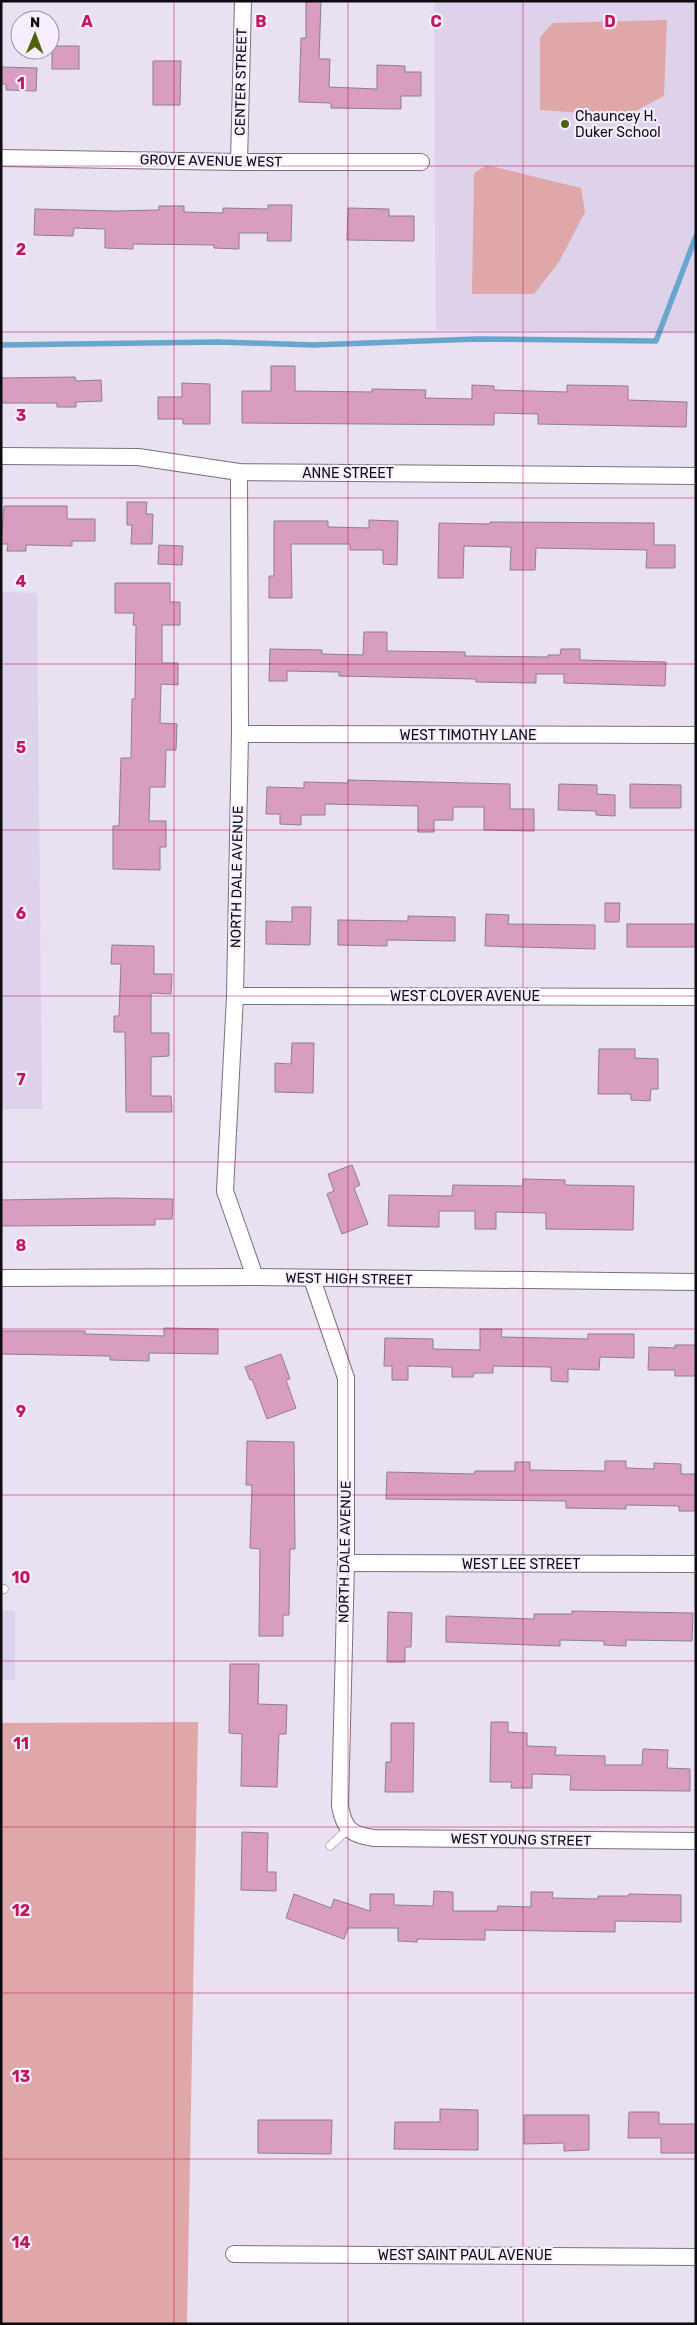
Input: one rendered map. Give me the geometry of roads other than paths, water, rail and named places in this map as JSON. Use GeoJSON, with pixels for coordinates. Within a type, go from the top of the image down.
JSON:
{"type":"FeatureCollection","features":[{"type":"Feature","properties":{"kind":"street","name":"CENTER STREET"},"geometry":{"type":"LineString","coordinates":[[239,162],[243,1]]}},
{"type":"Feature","properties":{"kind":"street","name":"GROVE AVENUE WEST"},"geometry":{"type":"LineString","coordinates":[[1,158],[239,162],[422,162]]}},
{"type":"Feature","properties":{"kind":"street","name":"ANNE STREET"},"geometry":{"type":"LineString","coordinates":[[1,456],[138,457],[239,472],[696,476]]}},
{"type":"Feature","properties":{"kind":"street","name":"NORTH DALE AVENUE"},"geometry":{"type":"LineString","coordinates":[[239,472],[240,734],[235,996],[225,1191],[255,1278]]}},
{"type":"Feature","properties":{"kind":"street","name":"WEST TIMOTHY LANE"},"geometry":{"type":"LineString","coordinates":[[240,734],[696,735]]}},
{"type":"Feature","properties":{"kind":"street","name":"WEST CLOVER AVENUE"},"geometry":{"type":"LineString","coordinates":[[235,996],[696,997]]}},
{"type":"Feature","properties":{"kind":"street","name":"WEST HIGH STREET"},"geometry":{"type":"LineString","coordinates":[[1,1278],[696,1282]]}},
{"type":"Feature","properties":{"kind":"street","name":"NORTH DALE AVENUE"},"geometry":{"type":"LineString","coordinates":[[312,1279],[346,1378],[346,1563],[340,1806],[342,1818],[348,1829]]}},
{"type":"Feature","properties":{"kind":"street","name":"WEST LEE STREET"},"geometry":{"type":"LineString","coordinates":[[346,1563],[696,1564]]}},
{"type":"Feature","properties":{"kind":"street","name":"WEST YOUNG STREET"},"geometry":{"type":"LineString","coordinates":[[348,1829],[359,1836],[374,1838],[696,1841]]}},
{"type":"Feature","properties":{"kind":"street","name":"WEST SAINT PAUL AVENUE"},"geometry":{"type":"LineString","coordinates":[[234,2254],[696,2257]]}},
{"type":"Feature","properties":{"kind":"lane"},"geometry":{"type":"LineString","coordinates":[[330,1846],[348,1829]]}},
{"type":"Feature","properties":{"kind":"waterway"},"geometry":{"type":"LineString","coordinates":[[1,345],[219,342],[313,345],[477,339],[656,341],[696,236]]}},
{"type":"Feature","properties":{"kind":"place","name":"Chauncey H. Duker School"},"geometry":{"type":"Point","coordinates":[565,124]}}]}
